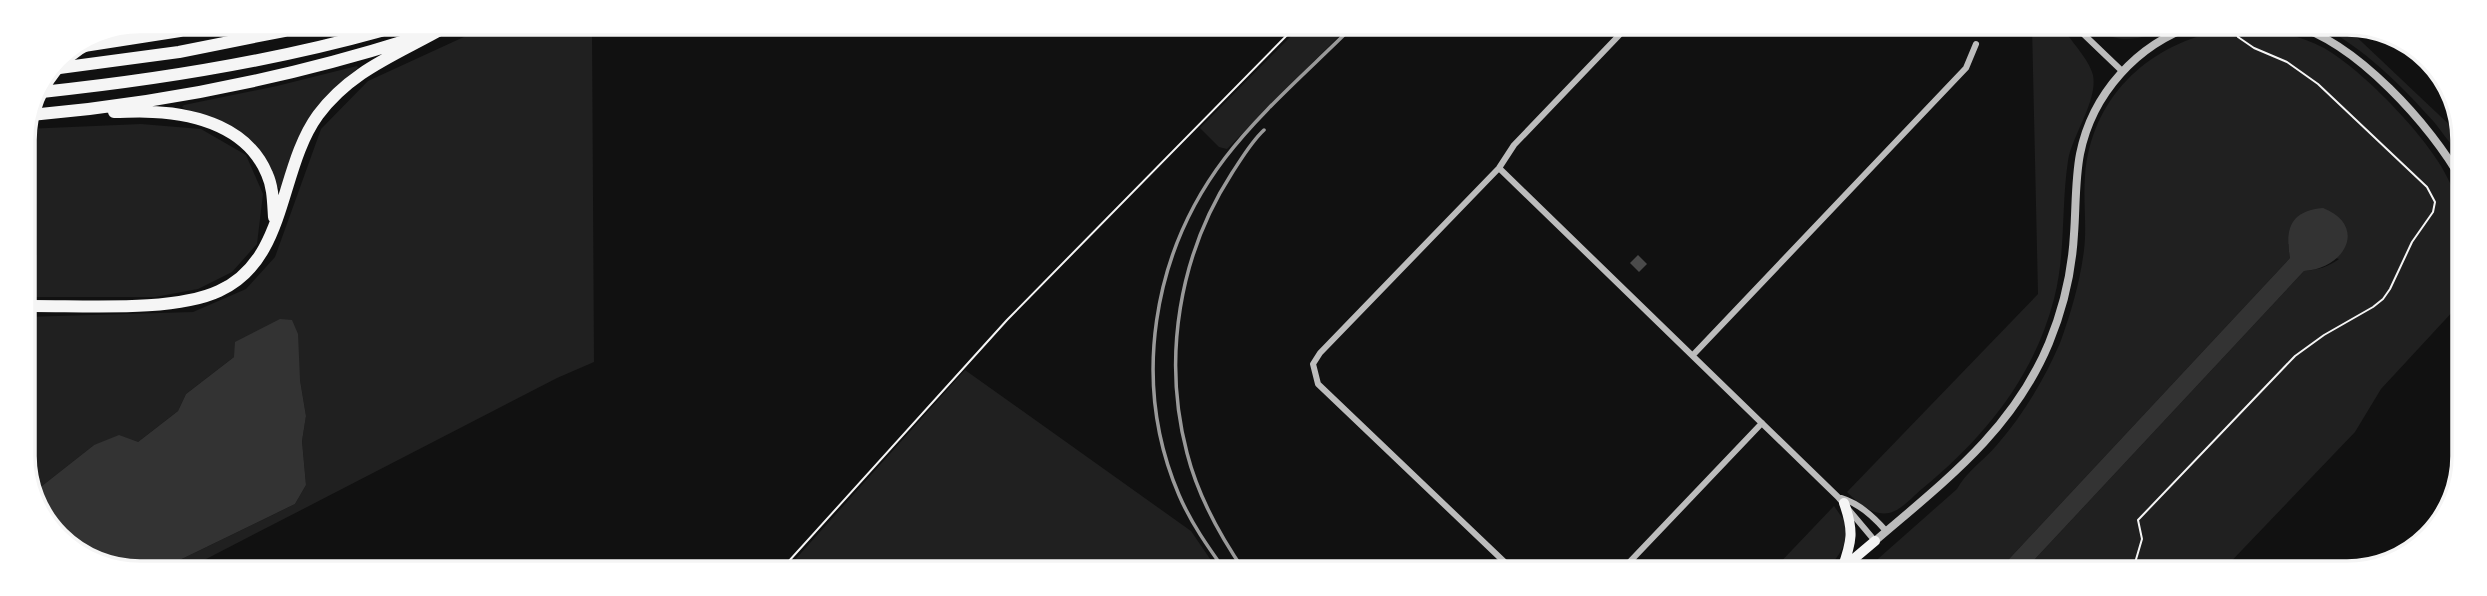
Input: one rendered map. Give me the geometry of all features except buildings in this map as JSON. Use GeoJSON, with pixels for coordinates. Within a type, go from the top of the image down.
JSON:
{"type":"FeatureCollection","features":[{"type":"Feature","properties":{"kind":"highway"},"geometry":{"type":"LineString","coordinates":[[140,38],[148,35]]}},
{"type":"Feature","properties":{"kind":"highway"},"geometry":{"type":"LineString","coordinates":[[100,44],[157,35]]}},
{"type":"Feature","properties":{"kind":"highway"},"geometry":{"type":"LineString","coordinates":[[65,67],[179,52],[265,35]]}},
{"type":"Feature","properties":{"kind":"highway"},"geometry":{"type":"LineString","coordinates":[[48,91],[127,83],[200,71],[365,35]]}},
{"type":"Feature","properties":{"kind":"highway"},"geometry":{"type":"LineString","coordinates":[[39,114],[232,86],[288,74],[425,35]]}},
{"type":"Feature","properties":{"kind":"highway"},"geometry":{"type":"LineString","coordinates":[[35,306],[158,304],[204,297],[243,277],[265,249],[300,147],[328,102],[362,72],[431,35]]}},
{"type":"Feature","properties":{"kind":"highway"},"geometry":{"type":"LineString","coordinates":[[82,110],[170,114],[209,122],[231,132],[255,153],[267,174],[273,197],[275,223]]}},
{"type":"Feature","properties":{"kind":"highway"},"geometry":{"type":"LineString","coordinates":[[1841,500],[1853,533],[1844,561]]}},
{"type":"Feature","properties":{"kind":"highway"},"geometry":{"type":"LineString","coordinates":[[1851,561],[1875,541]]}},
{"type":"Feature","properties":{"kind":"street"},"geometry":{"type":"LineString","coordinates":[[1504,561],[1318,384],[1313,364],[1366,304],[1499,168],[1514,145],[1619,35]]}},
{"type":"Feature","properties":{"kind":"street"},"geometry":{"type":"LineString","coordinates":[[2084,35],[2122,71]]}},
{"type":"Feature","properties":{"kind":"street"},"geometry":{"type":"LineString","coordinates":[[1499,168],[1841,500],[1875,541],[1984,445],[2002,424],[2033,377],[2049,343],[2067,286],[2073,246],[2078,165],[2083,140],[2100,101],[2122,71],[2157,43],[2174,35]]}},
{"type":"Feature","properties":{"kind":"street"},"geometry":{"type":"LineString","coordinates":[[2322,35],[2354,56],[2426,126],[2452,166]]}},
{"type":"Feature","properties":{"kind":"street"},"geometry":{"type":"LineString","coordinates":[[1693,355],[1966,68],[1976,44]]}},
{"type":"Feature","properties":{"kind":"street"},"geometry":{"type":"LineString","coordinates":[[1630,561],[1762,423]]}},
{"type":"Feature","properties":{"kind":"street"},"geometry":{"type":"LineString","coordinates":[[1841,500],[1849,500],[1876,519],[1886,531]]}},
{"type":"Feature","properties":{"kind":"path"},"geometry":{"type":"LineString","coordinates":[[789,561],[1007,320],[1287,35]]}},
{"type":"Feature","properties":{"kind":"path"},"geometry":{"type":"LineString","coordinates":[[2136,561],[2142,539],[2138,520],[2295,356],[2323,335],[2383,299],[2412,242],[2433,212],[2435,202],[2427,187],[2318,84],[2287,62],[2254,48],[2237,35]]}},
{"type":"Feature","properties":{"kind":"shaded area"},"geometry":{"type":"Polygon","coordinates":[[[468,35],[592,35],[594,362],[557,378],[202,561],[178,561],[295,504],[306,485],[302,441],[306,416],[300,380],[234,357],[186,394],[178,411],[138,442],[94,445],[40,487],[35,456],[35,317],[193,312],[246,289],[275,257],[321,129],[368,81],[468,35]]]}},
{"type":"Feature","properties":{"kind":"shaded area"},"geometry":{"type":"Polygon","coordinates":[[[1292,35],[1340,35],[1227,149],[1219,147],[1200,128],[1292,35]]]}},
{"type":"Feature","properties":{"kind":"shaded area"},"geometry":{"type":"Polygon","coordinates":[[[2032,35],[2068,35],[2088,63],[2094,85],[2070,151],[2058,282],[2034,354],[2020,380],[1986,427],[1945,469],[1903,506],[1889,513],[1877,513],[1847,492],[2038,294],[2032,35]]]}},
{"type":"Feature","properties":{"kind":"shaded area"},"geometry":{"type":"Polygon","coordinates":[[[2108,35],[2150,35],[2130,39],[2108,35]]]}},
{"type":"Feature","properties":{"kind":"shaded area"},"geometry":{"type":"Polygon","coordinates":[[[2205,35],[2289,35],[2308,41],[2340,58],[2395,108],[2429,148],[2452,189],[2452,312],[2381,389],[2355,432],[2231,561],[2033,561],[2304,271],[2323,268],[2339,259],[2288,244],[2290,258],[2007,561],[1876,561],[1957,489],[1965,477],[1996,446],[2032,397],[2060,343],[2078,286],[2085,241],[2085,176],[2089,148],[2098,123],[2110,101],[2126,81],[2145,64],[2205,35]]]}},
{"type":"Feature","properties":{"kind":"shaded area"},"geometry":{"type":"Polygon","coordinates":[[[2337,35],[2355,36],[2451,126],[2452,145],[2422,108],[2395,81],[2337,35]]]}},
{"type":"Feature","properties":{"kind":"shaded area"},"geometry":{"type":"Polygon","coordinates":[[[357,66],[358,68],[338,86],[281,189],[276,187],[263,156],[182,107],[184,105],[357,66]]]}},
{"type":"Feature","properties":{"kind":"shaded area"},"geometry":{"type":"Polygon","coordinates":[[[141,124],[201,129],[246,155],[263,194],[257,244],[232,272],[198,289],[155,297],[35,297],[36,129],[141,124]]]}},
{"type":"Feature","properties":{"kind":"shaded area"},"geometry":{"type":"Polygon","coordinates":[[[2323,208],[2337,215],[2345,225],[2348,235],[2341,254],[2319,268],[2304,271],[2033,561],[2007,561],[2290,258],[2288,238],[2292,223],[2303,213],[2323,208]]]}},
{"type":"Feature","properties":{"kind":"shaded area"},"geometry":{"type":"Polygon","coordinates":[[[280,319],[292,320],[298,334],[300,380],[306,416],[302,441],[306,485],[295,504],[178,561],[120,559],[94,550],[76,539],[57,520],[40,487],[94,445],[119,435],[138,442],[178,411],[186,394],[234,357],[235,342],[280,319]]]}},
{"type":"Feature","properties":{"kind":"shaded area"},"geometry":{"type":"Polygon","coordinates":[[[965,370],[1191,531],[1211,561],[794,561],[965,370]]]}},
{"type":"Feature","properties":{"kind":"shaded area"},"geometry":{"type":"Polygon","coordinates":[[[1834,506],[1848,526],[1843,547],[1834,561],[1781,561],[1834,506]]]}},
{"type":"Feature","properties":{"kind":"railway"},"geometry":{"type":"LineString","coordinates":[[1218,561],[1179,495],[1164,452],[1156,409],[1153,364],[1157,320],[1166,277],[1180,235],[1200,195],[1225,158],[1269,107],[1344,35]]}},
{"type":"Feature","properties":{"kind":"railway"},"geometry":{"type":"LineString","coordinates":[[1238,561],[1211,515],[1197,485],[1187,453],[1176,381],[1176,344],[1180,308],[1199,238],[1232,173],[1264,130]]}}]}
